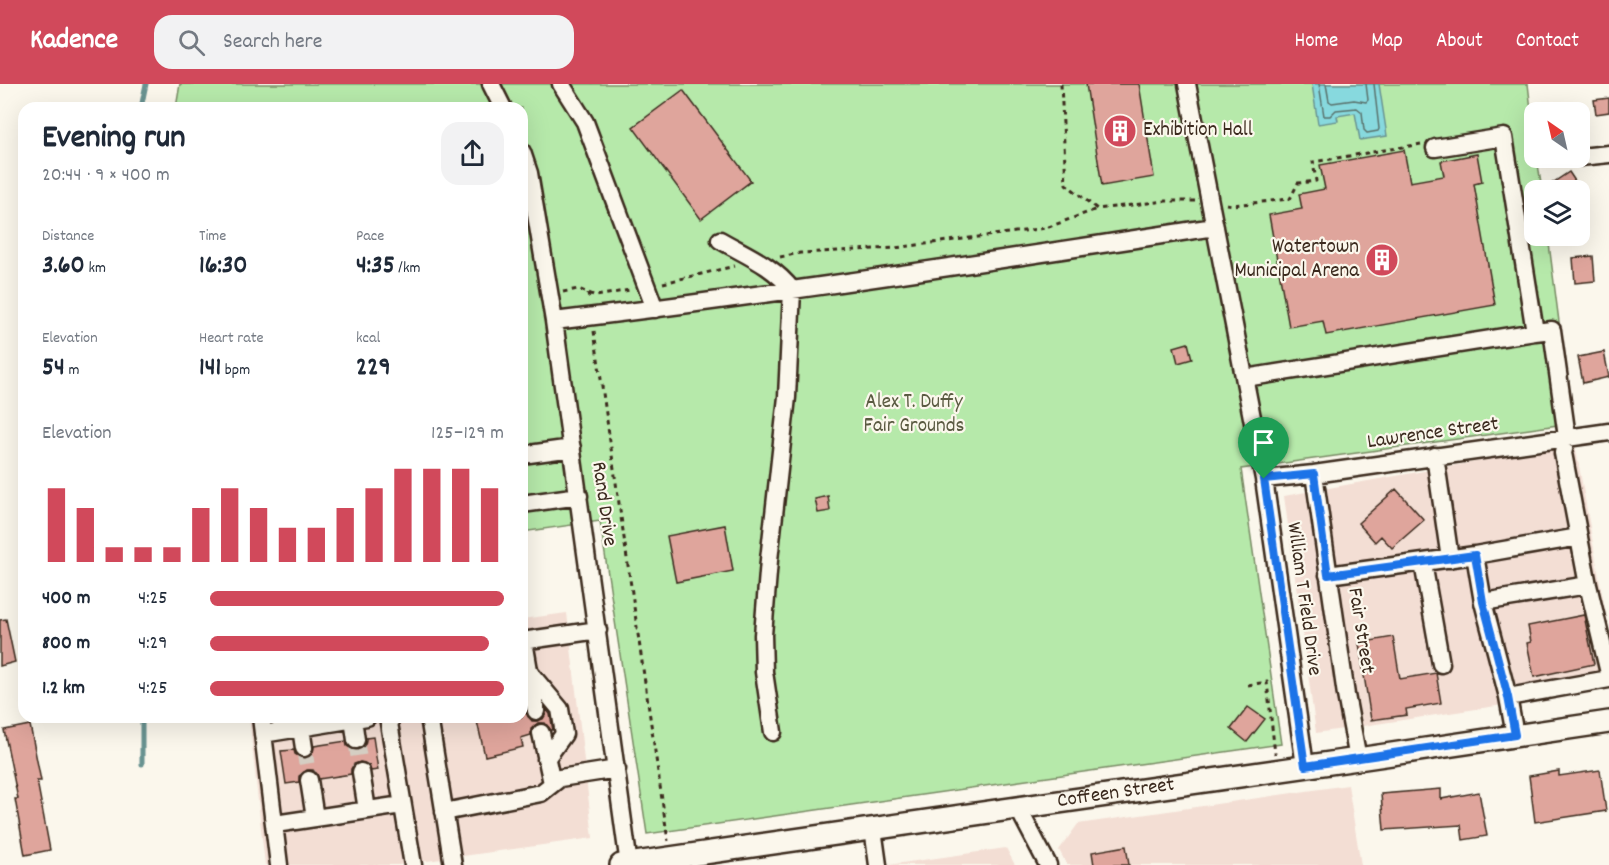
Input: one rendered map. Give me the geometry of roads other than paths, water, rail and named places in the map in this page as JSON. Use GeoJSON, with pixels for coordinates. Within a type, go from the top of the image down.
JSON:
{"type":"FeatureCollection","features":[{"type":"Feature","properties":{"kind":"main road","name":"Coffeen Street"},"geometry":{"type":"LineString","coordinates":[[626,865],[1609,722]]}},
{"type":"Feature","properties":{"kind":"street"},"geometry":{"type":"LineString","coordinates":[[491,84],[501,102]]}},
{"type":"Feature","properties":{"kind":"street"},"geometry":{"type":"LineString","coordinates":[[561,84],[585,122],[655,309]]}},
{"type":"Feature","properties":{"kind":"street","name":"William T Field Drive"},"geometry":{"type":"LineString","coordinates":[[1187,84],[1264,479],[1305,766]]}},
{"type":"Feature","properties":{"kind":"street"},"geometry":{"type":"LineString","coordinates":[[1435,148],[1504,137],[1535,332]]}},
{"type":"Feature","properties":{"kind":"street"},"geometry":{"type":"LineString","coordinates":[[1590,156],[1609,154]]}},
{"type":"Feature","properties":{"kind":"street","name":"Rand Drive"},"geometry":{"type":"LineString","coordinates":[[528,195],[554,321],[598,630],[626,865]]}},
{"type":"Feature","properties":{"kind":"street"},"geometry":{"type":"LineString","coordinates":[[554,321],[792,290],[1215,227]]}},
{"type":"Feature","properties":{"kind":"street"},"geometry":{"type":"LineString","coordinates":[[720,240],[774,270],[792,290],[788,397],[769,560],[763,635],[764,672],[773,732]]}},
{"type":"Feature","properties":{"kind":"street"},"geometry":{"type":"LineString","coordinates":[[1245,378],[1552,330],[1567,437],[1563,453],[1588,585],[1609,673]]}},
{"type":"Feature","properties":{"kind":"street","name":"Lawrence Street"},"geometry":{"type":"LineString","coordinates":[[1264,479],[1609,432]]}},
{"type":"Feature","properties":{"kind":"street"},"geometry":{"type":"LineString","coordinates":[[528,452],[572,448]]}},
{"type":"Feature","properties":{"kind":"street"},"geometry":{"type":"LineString","coordinates":[[1435,456],[1450,559]]}},
{"type":"Feature","properties":{"kind":"street","name":"Fair Street"},"geometry":{"type":"LineString","coordinates":[[1314,474],[1346,695],[1358,759]]}},
{"type":"Feature","properties":{"kind":"street"},"geometry":{"type":"LineString","coordinates":[[528,503],[579,496]]}},
{"type":"Feature","properties":{"kind":"street"},"geometry":{"type":"LineString","coordinates":[[1328,575],[1450,559],[1579,537]]}},
{"type":"Feature","properties":{"kind":"street"},"geometry":{"type":"LineString","coordinates":[[1475,555],[1483,602],[1508,697],[1515,735]]}},
{"type":"Feature","properties":{"kind":"street"},"geometry":{"type":"LineString","coordinates":[[1423,563],[1441,664]]}},
{"type":"Feature","properties":{"kind":"street"},"geometry":{"type":"LineString","coordinates":[[1483,602],[1588,585]]}},
{"type":"Feature","properties":{"kind":"street"},"geometry":{"type":"LineString","coordinates":[[528,640],[598,630]]}},
{"type":"Feature","properties":{"kind":"street"},"geometry":{"type":"LineString","coordinates":[[528,663],[536,711]]}},
{"type":"Feature","properties":{"kind":"street"},"geometry":{"type":"LineString","coordinates":[[530,672],[560,709],[564,734],[546,759]]}},
{"type":"Feature","properties":{"kind":"street"},"geometry":{"type":"LineString","coordinates":[[1508,697],[1609,679]]}},
{"type":"Feature","properties":{"kind":"street"},"geometry":{"type":"LineString","coordinates":[[262,723],[279,865]]}},
{"type":"Feature","properties":{"kind":"street"},"geometry":{"type":"LineString","coordinates":[[263,734],[330,723]]}},
{"type":"Feature","properties":{"kind":"street"},"geometry":{"type":"LineString","coordinates":[[356,740],[359,723]]}},
{"type":"Feature","properties":{"kind":"street"},"geometry":{"type":"LineString","coordinates":[[389,723],[413,865]]}},
{"type":"Feature","properties":{"kind":"street"},"geometry":{"type":"LineString","coordinates":[[430,723],[453,865]]}},
{"type":"Feature","properties":{"kind":"street"},"geometry":{"type":"LineString","coordinates":[[301,728],[304,748]]}},
{"type":"Feature","properties":{"kind":"street"},"geometry":{"type":"LineString","coordinates":[[540,733],[552,783]]}},
{"type":"Feature","properties":{"kind":"street"},"geometry":{"type":"LineString","coordinates":[[444,812],[540,793],[560,778],[616,769]]}},
{"type":"Feature","properties":{"kind":"street"},"geometry":{"type":"LineString","coordinates":[[361,772],[367,810]]}},
{"type":"Feature","properties":{"kind":"street"},"geometry":{"type":"LineString","coordinates":[[309,780],[315,818]]}},
{"type":"Feature","properties":{"kind":"street"},"geometry":{"type":"LineString","coordinates":[[275,824],[402,805]]}},
{"type":"Feature","properties":{"kind":"street"},"geometry":{"type":"LineString","coordinates":[[1018,808],[1048,865]]}},
{"type":"Feature","properties":{"kind":"street"},"geometry":{"type":"LineString","coordinates":[[873,829],[878,865]]}},
{"type":"Feature","properties":{"kind":"water"},"geometry":{"type":"Polygon","coordinates":[[[1312,84],[1379,84],[1387,136],[1360,140],[1355,113],[1337,116],[1338,121],[1318,124],[1312,84]]]}},
{"type":"Feature","properties":{"kind":"waterway"},"geometry":{"type":"LineString","coordinates":[[142,102],[146,84]]}},
{"type":"Feature","properties":{"kind":"waterway"},"geometry":{"type":"LineString","coordinates":[[142,723],[142,764]]}},
{"type":"Feature","properties":{"kind":"tunnel"},"geometry":{"type":"LineString","coordinates":[[356,740],[361,772]]}},
{"type":"Feature","properties":{"kind":"tunnel"},"geometry":{"type":"LineString","coordinates":[[304,748],[309,780]]}},
{"type":"Feature","properties":{"kind":"place","name":"Exhibition Hall"},"geometry":{"type":"Point","coordinates":[1120,131]}},
{"type":"Feature","properties":{"kind":"place","name":"Watertown Municipal Arena"},"geometry":{"type":"Point","coordinates":[1382,260]}},
{"type":"Feature","properties":{"kind":"park label","name":"Alex T. Duffy Fair Grounds"},"geometry":{"type":"Point","coordinates":[914,415]}}]}
